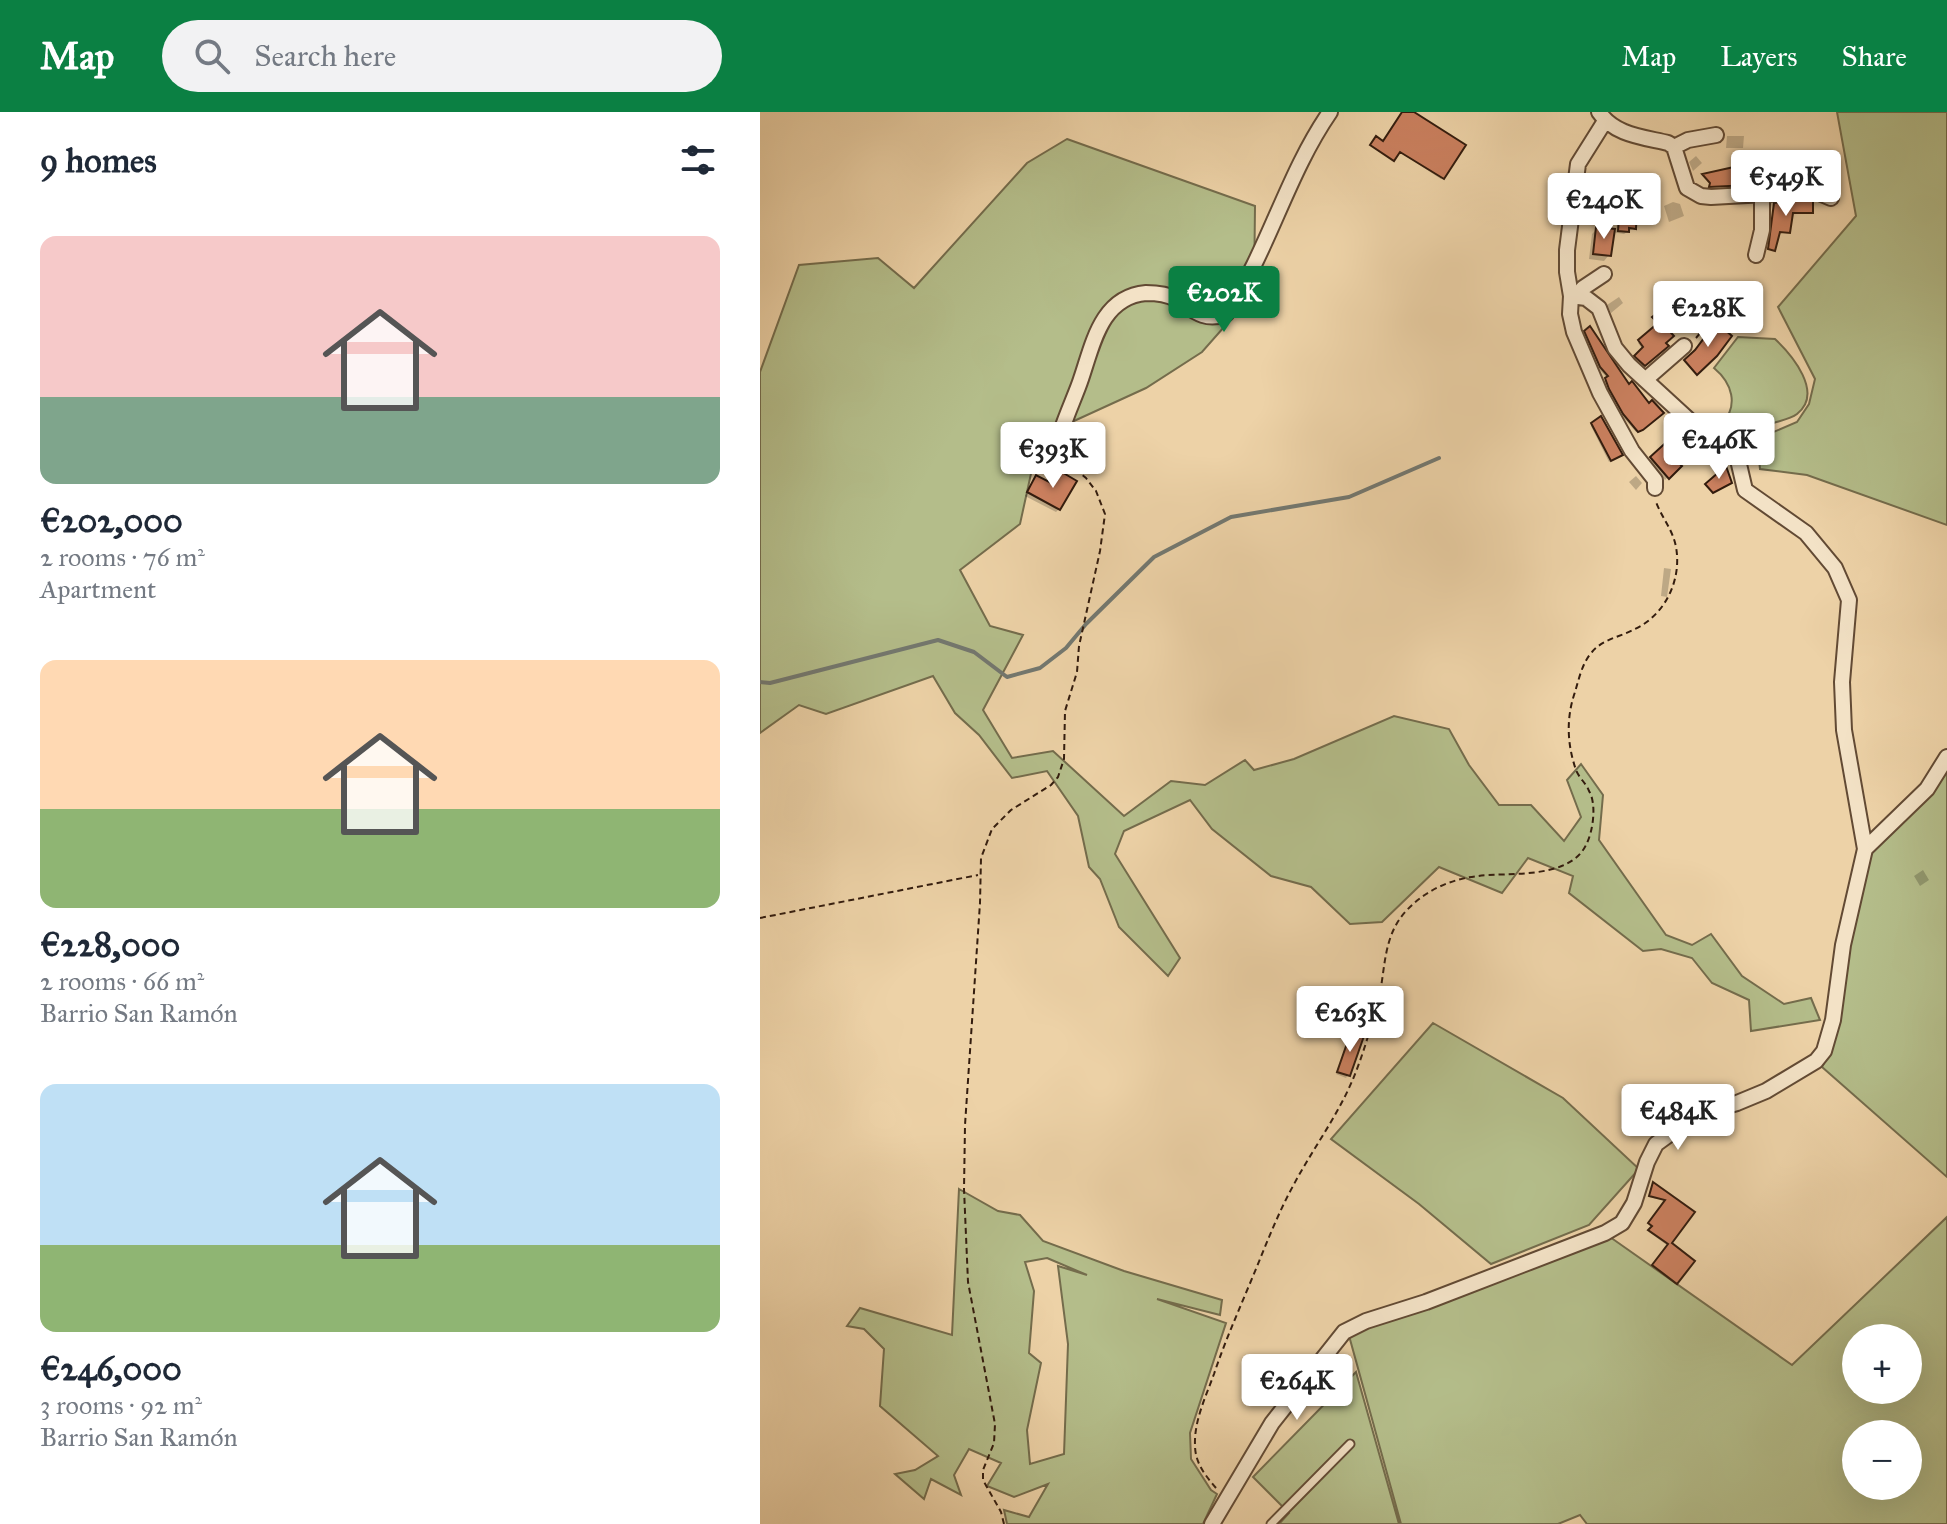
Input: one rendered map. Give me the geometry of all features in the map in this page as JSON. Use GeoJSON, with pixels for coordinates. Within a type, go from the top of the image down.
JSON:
{"type":"FeatureCollection","features":[{"type":"Feature","properties":{"kind":"street"},"geometry":{"type":"LineString","coordinates":[[1057,454],[1056,444],[1067,421],[1098,328],[1110,310],[1125,299],[1156,293],[1175,299],[1203,316],[1226,314],[1264,246],[1287,186],[1312,138],[1330,112]]}},
{"type":"Feature","properties":{"kind":"street"},"geometry":{"type":"LineString","coordinates":[[1655,488],[1655,480],[1632,451],[1584,356],[1570,314],[1574,296],[1567,272],[1567,250],[1578,164],[1602,116],[1620,131],[1674,147],[1683,180],[1694,193],[1711,197],[1808,188],[1831,198]]}},
{"type":"Feature","properties":{"kind":"street"},"geometry":{"type":"LineString","coordinates":[[1674,147],[1688,140],[1716,135]]}},
{"type":"Feature","properties":{"kind":"street"},"geometry":{"type":"LineString","coordinates":[[1756,255],[1762,230],[1762,194]]}},
{"type":"Feature","properties":{"kind":"street"},"geometry":{"type":"LineString","coordinates":[[1574,296],[1604,274]]}},
{"type":"Feature","properties":{"kind":"street"},"geometry":{"type":"LineString","coordinates":[[1212,1524],[1272,1423],[1344,1332],[1366,1321],[1519,1268],[1622,1223],[1634,1203],[1656,1144],[1709,1111],[1766,1091],[1816,1061],[1830,1037],[1838,975],[1865,849],[1844,730],[1842,682],[1849,600],[1835,568],[1806,533],[1745,490],[1733,450],[1678,412],[1615,348],[1599,308],[1586,298],[1574,296]]}},
{"type":"Feature","properties":{"kind":"street"},"geometry":{"type":"LineString","coordinates":[[1645,380],[1684,346]]}},
{"type":"Feature","properties":{"kind":"street"},"geometry":{"type":"LineString","coordinates":[[1865,849],[1927,789],[1947,757]]}},
{"type":"Feature","properties":{"kind":"lane"},"geometry":{"type":"LineString","coordinates":[[1271,1524],[1350,1444]]}},
{"type":"Feature","properties":{"kind":"path"},"geometry":{"type":"LineString","coordinates":[[1684,346],[1695,339],[1713,318]]}},
{"type":"Feature","properties":{"kind":"path"},"geometry":{"type":"LineString","coordinates":[[1004,1524],[1001,1512],[983,1480],[983,1470],[994,1443],[995,1424],[968,1282],[964,1203],[965,1125],[981,858],[992,829],[1011,810],[1051,785],[1058,777],[1064,759],[1065,711],[1077,672],[1079,646],[1100,551],[1105,514],[1096,491],[1086,478],[1057,454]]}},
{"type":"Feature","properties":{"kind":"path"},"geometry":{"type":"LineString","coordinates":[[1227,1495],[1205,1476],[1198,1463],[1194,1447],[1197,1423],[1233,1321],[1270,1233],[1354,1076],[1377,1005],[1385,953],[1397,922],[1413,904],[1438,887],[1479,876],[1521,876],[1542,872],[1573,858],[1586,845],[1592,821],[1592,799],[1573,762],[1568,731],[1569,708],[1592,651],[1644,625],[1672,592],[1676,548],[1670,528],[1656,504],[1655,488]]}},
{"type":"Feature","properties":{"kind":"path"},"geometry":{"type":"LineString","coordinates":[[760,918],[979,875]]}},
{"type":"Feature","properties":{"kind":"green space"},"geometry":{"type":"Polygon","coordinates":[[[1837,112],[1947,112],[1947,525],[1807,475],[1760,469],[1757,439],[1797,422],[1809,404],[1815,379],[1778,307],[1856,216],[1837,112]]]}},
{"type":"Feature","properties":{"kind":"green space"},"geometry":{"type":"Polygon","coordinates":[[[1067,139],[1255,206],[1254,293],[1202,352],[1146,388],[1039,437],[1020,524],[960,570],[990,626],[1023,635],[983,710],[1012,758],[1053,751],[1124,816],[1171,781],[1205,785],[1245,760],[1254,770],[1294,759],[1394,716],[1449,729],[1469,765],[1499,805],[1531,805],[1564,841],[1581,817],[1567,780],[1581,764],[1603,795],[1599,840],[1666,935],[1692,945],[1711,934],[1742,976],[1784,1004],[1811,998],[1820,1020],[1751,1031],[1749,1000],[1712,983],[1692,958],[1661,949],[1643,951],[1569,893],[1573,876],[1528,858],[1502,893],[1439,867],[1382,922],[1350,924],[1311,887],[1271,876],[1212,829],[1190,800],[1124,831],[1115,854],[1180,958],[1168,976],[1119,927],[1100,879],[1089,867],[1078,816],[1047,771],[1012,778],[979,735],[955,713],[933,676],[826,714],[799,705],[760,733],[760,372],[799,265],[878,258],[914,288],[1027,163],[1067,139]]]}},
{"type":"Feature","properties":{"kind":"green space"},"geometry":{"type":"Polygon","coordinates":[[[1738,337],[1775,339],[1797,364],[1806,385],[1805,405],[1797,414],[1765,426],[1750,442],[1722,424],[1730,409],[1731,394],[1725,380],[1714,368],[1738,337]]]}},
{"type":"Feature","properties":{"kind":"green space"},"geometry":{"type":"Polygon","coordinates":[[[1947,765],[1947,1177],[1822,1067],[1831,1049],[1840,985],[1871,852],[1947,765]]]}},
{"type":"Feature","properties":{"kind":"green space"},"geometry":{"type":"Polygon","coordinates":[[[1433,1023],[1563,1098],[1639,1169],[1589,1225],[1491,1264],[1419,1204],[1331,1139],[1433,1023]]]}},
{"type":"Feature","properties":{"kind":"green space"},"geometry":{"type":"Polygon","coordinates":[[[959,1189],[998,1211],[1020,1215],[1043,1241],[1124,1271],[1222,1300],[1220,1315],[1157,1299],[1226,1323],[1190,1433],[1191,1459],[1211,1490],[1217,1494],[1203,1524],[1007,1524],[1004,1510],[1029,1517],[1048,1484],[1014,1497],[987,1486],[1001,1463],[969,1449],[954,1475],[961,1495],[931,1479],[924,1499],[895,1474],[915,1470],[938,1456],[880,1406],[884,1349],[864,1329],[847,1326],[860,1308],[952,1335],[959,1189]],[[1047,1258],[1025,1262],[1034,1291],[1029,1353],[1041,1363],[1027,1430],[1030,1464],[1064,1454],[1068,1344],[1058,1266],[1087,1275],[1047,1258]]]}},
{"type":"Feature","properties":{"kind":"green space"},"geometry":{"type":"Polygon","coordinates":[[[1947,1217],[1947,1524],[1587,1524],[1580,1515],[1558,1524],[1401,1524],[1348,1332],[1610,1237],[1792,1365],[1947,1217]]]}},
{"type":"Feature","properties":{"kind":"green space"},"geometry":{"type":"Polygon","coordinates":[[[1356,1372],[1399,1524],[1279,1524],[1289,1513],[1253,1477],[1356,1372]]]}},
{"type":"Feature","properties":{"kind":"building"},"geometry":{"type":"Polygon","coordinates":[[[1402,112],[1414,112],[1466,145],[1444,179],[1400,152],[1394,161],[1370,145],[1376,136],[1383,141],[1402,112]]]}},
{"type":"Feature","properties":{"kind":"building"},"geometry":{"type":"Polygon","coordinates":[[[1734,167],[1737,179],[1768,172],[1770,184],[1709,187],[1710,183],[1702,174],[1734,167]]]}},
{"type":"Feature","properties":{"kind":"building"},"geometry":{"type":"Polygon","coordinates":[[[1620,174],[1638,175],[1636,229],[1629,228],[1629,232],[1618,231],[1620,203],[1612,198],[1612,187],[1620,187],[1620,174]]]}},
{"type":"Feature","properties":{"kind":"building"},"geometry":{"type":"Polygon","coordinates":[[[1807,198],[1813,201],[1813,213],[1793,213],[1790,233],[1780,232],[1775,251],[1768,249],[1774,203],[1807,198]]]}},
{"type":"Feature","properties":{"kind":"building"},"geometry":{"type":"Polygon","coordinates":[[[1596,227],[1615,229],[1611,256],[1593,254],[1596,227]]]}},
{"type":"Feature","properties":{"kind":"building"},"geometry":{"type":"Polygon","coordinates":[[[1665,307],[1672,310],[1670,317],[1662,323],[1674,336],[1666,343],[1669,346],[1645,366],[1634,356],[1643,347],[1638,340],[1658,323],[1652,317],[1665,307]]]}},
{"type":"Feature","properties":{"kind":"building"},"geometry":{"type":"Polygon","coordinates":[[[1716,322],[1732,336],[1697,375],[1684,360],[1716,322]]]}},
{"type":"Feature","properties":{"kind":"building"},"geometry":{"type":"Polygon","coordinates":[[[1590,326],[1629,384],[1632,381],[1649,403],[1652,400],[1664,413],[1643,430],[1638,432],[1623,414],[1609,389],[1605,378],[1608,376],[1600,367],[1584,331],[1590,326]]]}},
{"type":"Feature","properties":{"kind":"building"},"geometry":{"type":"Polygon","coordinates":[[[1601,416],[1623,455],[1611,461],[1591,423],[1601,416]]]}},
{"type":"Feature","properties":{"kind":"building"},"geometry":{"type":"Polygon","coordinates":[[[1682,428],[1691,433],[1673,458],[1682,466],[1669,479],[1650,457],[1682,428]]]}},
{"type":"Feature","properties":{"kind":"building"},"geometry":{"type":"Polygon","coordinates":[[[1726,466],[1732,483],[1713,493],[1705,484],[1726,466]]]}},
{"type":"Feature","properties":{"kind":"building"},"geometry":{"type":"Polygon","coordinates":[[[1060,471],[1077,481],[1060,510],[1027,492],[1036,475],[1053,484],[1060,471]]]}},
{"type":"Feature","properties":{"kind":"building"},"geometry":{"type":"Polygon","coordinates":[[[1351,1032],[1364,1036],[1350,1076],[1337,1072],[1351,1032]]]}},
{"type":"Feature","properties":{"kind":"building"},"geometry":{"type":"Polygon","coordinates":[[[1653,1182],[1695,1212],[1672,1243],[1695,1261],[1677,1284],[1652,1265],[1668,1244],[1648,1230],[1652,1226],[1648,1223],[1665,1200],[1649,1196],[1653,1182]]]}},
{"type":"Feature","properties":{"kind":"waterway"},"geometry":{"type":"LineString","coordinates":[[760,682],[770,683],[938,640],[974,652],[1007,677],[1040,668],[1066,648],[1154,557],[1231,517],[1349,497],[1439,458]]}}]}
